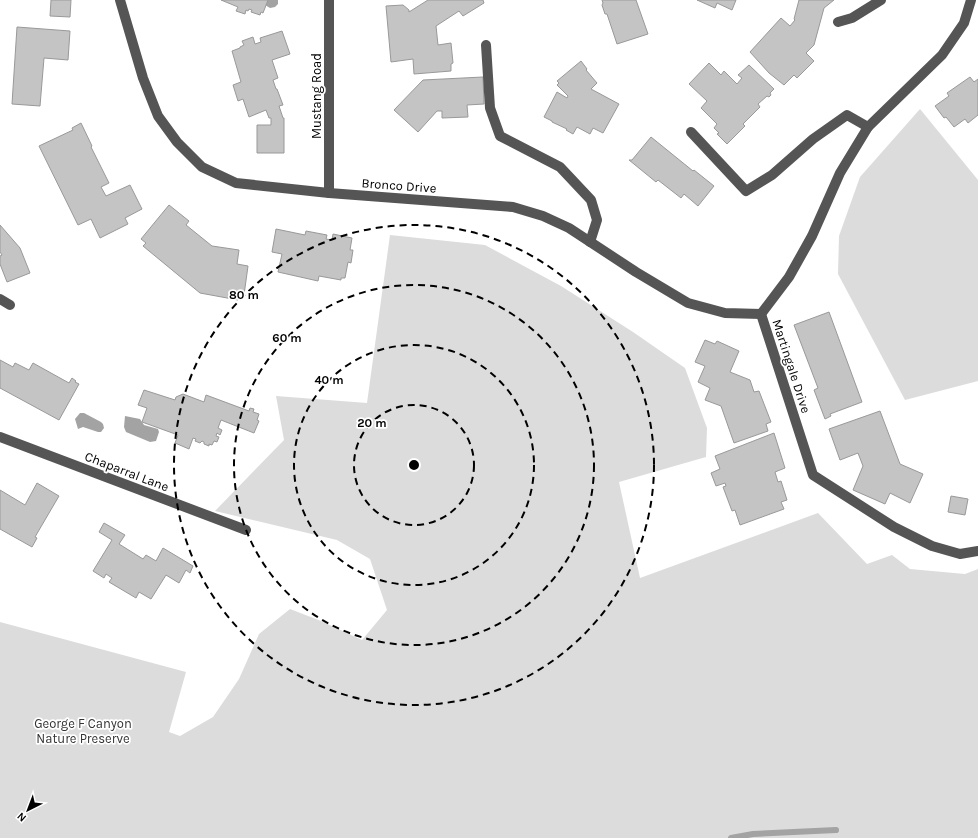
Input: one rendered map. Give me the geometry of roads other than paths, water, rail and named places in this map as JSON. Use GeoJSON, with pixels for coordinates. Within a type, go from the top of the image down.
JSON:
{"type":"FeatureCollection","features":[{"type":"Feature","properties":{"kind":"street","name":"Bronco Drive"},"geometry":{"type":"LineString","coordinates":[[120,0],[143,78],[158,116],[176,142],[202,167],[236,183],[329,193],[513,206],[542,216],[569,228],[636,272],[688,303],[725,313],[762,314]]}},
{"type":"Feature","properties":{"kind":"street","name":"Mustang Road"},"geometry":{"type":"LineString","coordinates":[[329,0],[329,193]]}},
{"type":"Feature","properties":{"kind":"street"},"geometry":{"type":"LineString","coordinates":[[838,22],[852,18],[881,0]]}},
{"type":"Feature","properties":{"kind":"street","name":"Martingale Drive"},"geometry":{"type":"LineString","coordinates":[[971,0],[964,23],[942,55],[868,126],[840,173],[808,243],[789,277],[762,314],[812,475],[894,527],[932,546],[960,554],[978,551]]}},
{"type":"Feature","properties":{"kind":"street"},"geometry":{"type":"LineString","coordinates":[[486,45],[490,108],[500,136],[560,167],[591,200],[597,220],[590,242]]}},
{"type":"Feature","properties":{"kind":"street"},"geometry":{"type":"LineString","coordinates":[[691,132],[746,191],[772,175],[813,139],[847,115],[868,126]]}},
{"type":"Feature","properties":{"kind":"street"},"geometry":{"type":"LineString","coordinates":[[0,299],[10,305]]}},
{"type":"Feature","properties":{"kind":"street","name":"Chaparral Lane"},"geometry":{"type":"LineString","coordinates":[[0,437],[246,530]]}},
{"type":"Feature","properties":{"kind":"waterway"},"geometry":{"type":"LineString","coordinates":[[731,838],[753,834],[836,830]]}},
{"type":"Feature","properties":{"kind":"park label","name":"George F Canyon Nature Preserve"},"geometry":{"type":"Point","coordinates":[83,730]}}]}
